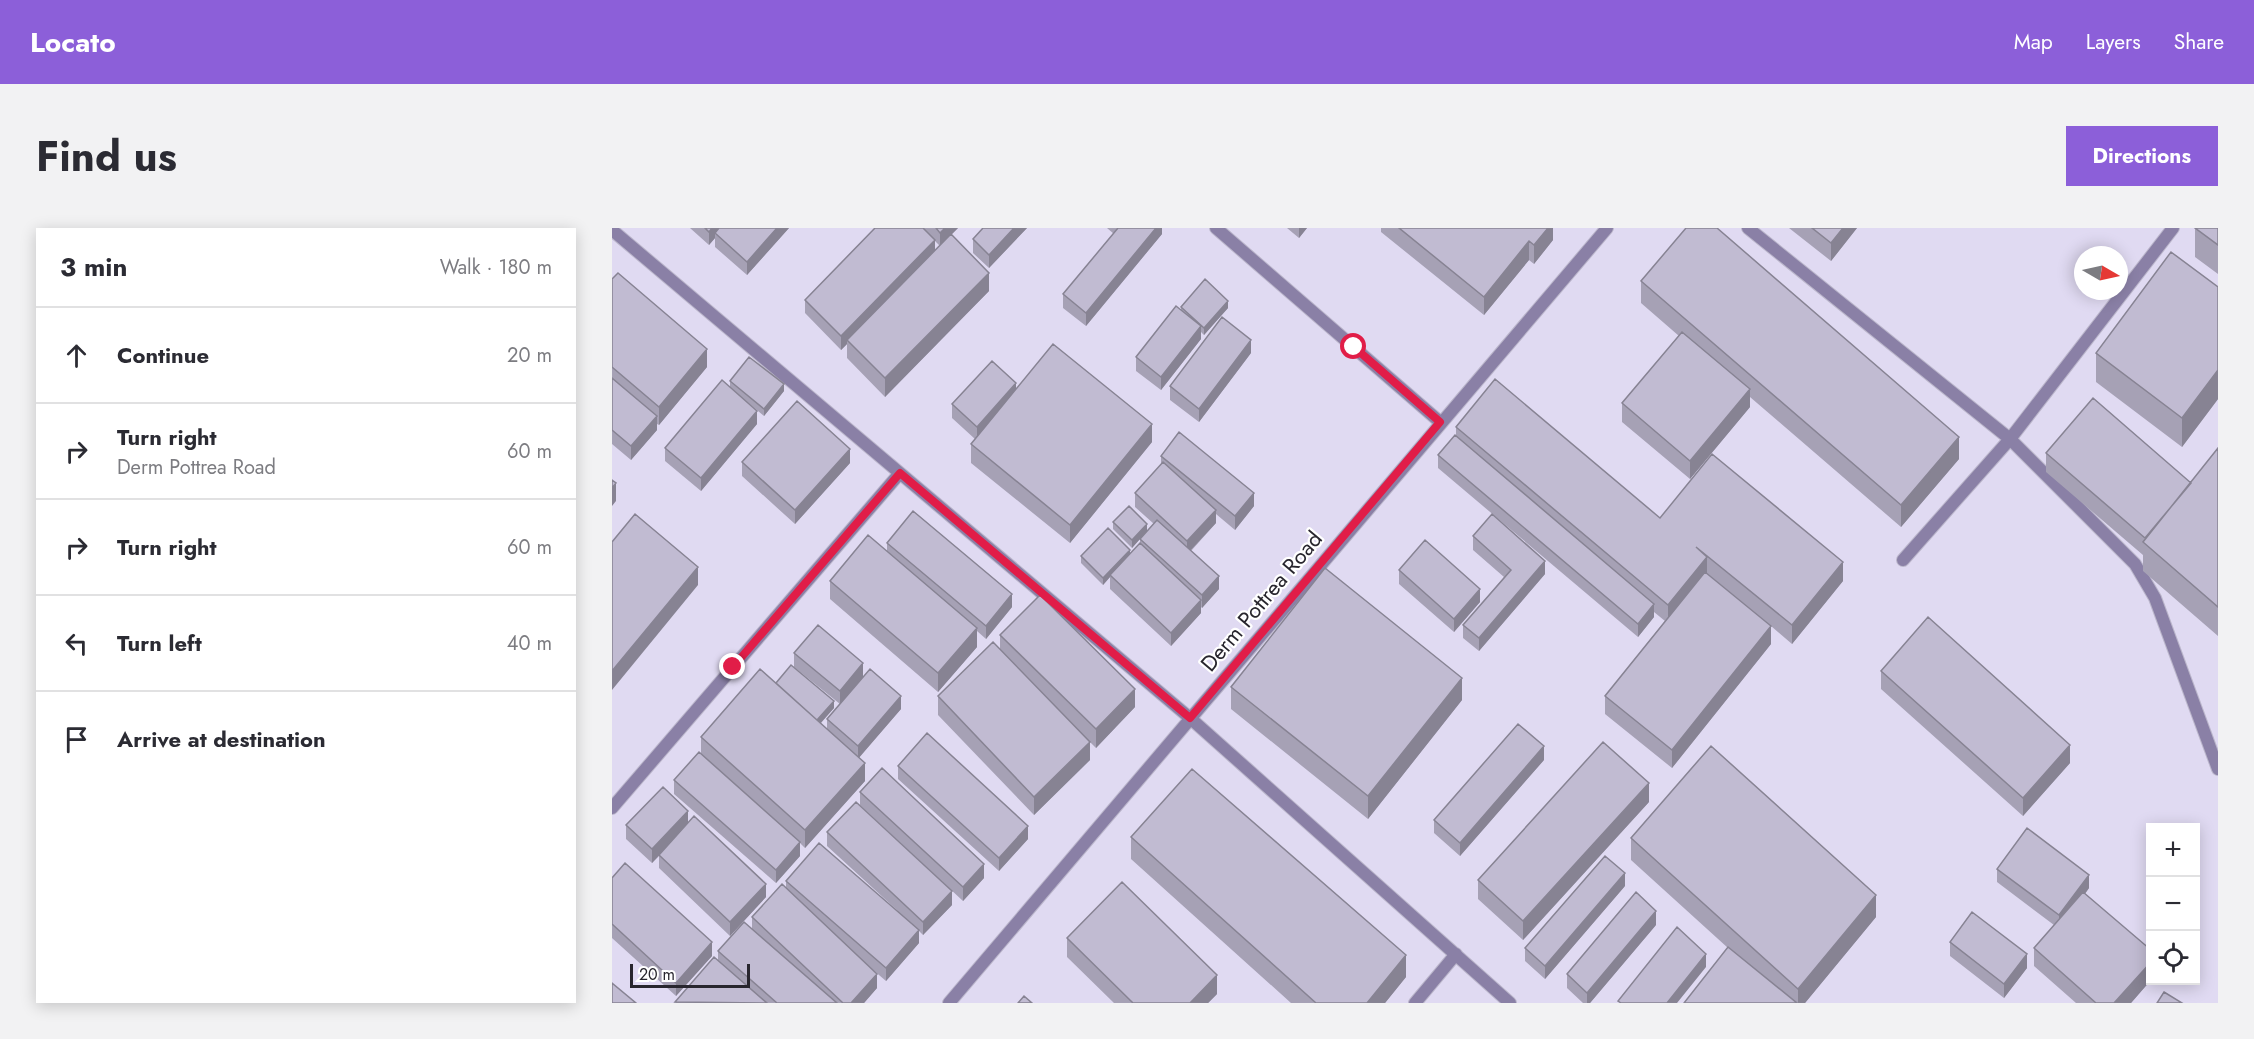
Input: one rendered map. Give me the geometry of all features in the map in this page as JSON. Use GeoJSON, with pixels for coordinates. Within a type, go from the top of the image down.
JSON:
{"type":"FeatureCollection","features":[{"type":"Feature","properties":{"kind":"street"},"geometry":{"type":"LineString","coordinates":[[1216,228],[1440,422]]}},
{"type":"Feature","properties":{"kind":"street","name":"Derm Pottrea Road"},"geometry":{"type":"LineString","coordinates":[[949,1003],[1607,228]]}},
{"type":"Feature","properties":{"kind":"street"},"geometry":{"type":"LineString","coordinates":[[1748,228],[2010,439],[2135,564],[2155,598],[2218,769]]}},
{"type":"Feature","properties":{"kind":"street"},"geometry":{"type":"LineString","coordinates":[[1903,560],[2010,439],[2173,228]]}},
{"type":"Feature","properties":{"kind":"street"},"geometry":{"type":"LineString","coordinates":[[612,230],[1190,718],[1510,1003]]}},
{"type":"Feature","properties":{"kind":"street"},"geometry":{"type":"LineString","coordinates":[[612,808],[900,473]]}},
{"type":"Feature","properties":{"kind":"street"},"geometry":{"type":"LineString","coordinates":[[1415,1003],[1456,954]]}},
{"type":"Feature","properties":{"kind":"building"},"geometry":{"type":"Polygon","coordinates":[[[719,228],[777,228],[747,262],[715,233],[719,228]]]}},
{"type":"Feature","properties":{"kind":"building"},"geometry":{"type":"Polygon","coordinates":[[[875,228],[923,228],[935,240],[841,336],[805,300],[875,228]]]}},
{"type":"Feature","properties":{"kind":"building"},"geometry":{"type":"Polygon","coordinates":[[[983,228],[1014,228],[989,255],[973,239],[983,228]]]}},
{"type":"Feature","properties":{"kind":"building"},"geometry":{"type":"Polygon","coordinates":[[[1118,228],[1156,228],[1086,313],[1063,294],[1118,228]]]}},
{"type":"Feature","properties":{"kind":"building"},"geometry":{"type":"Polygon","coordinates":[[[1399,228],[1548,228],[1534,245],[1529,241],[1484,297],[1399,228]]]}},
{"type":"Feature","properties":{"kind":"building"},"geometry":{"type":"Polygon","coordinates":[[[1686,228],[1717,228],[1959,437],[1901,505],[1641,281],[1686,228]]]}},
{"type":"Feature","properties":{"kind":"building"},"geometry":{"type":"Polygon","coordinates":[[[1812,228],[1843,228],[1831,243],[1812,228]]]}},
{"type":"Feature","properties":{"kind":"building"},"geometry":{"type":"Polygon","coordinates":[[[2195,228],[2218,228],[2218,245],[2195,228]]]}},
{"type":"Feature","properties":{"kind":"building"},"geometry":{"type":"Polygon","coordinates":[[[951,234],[989,273],[885,378],[847,340],[951,234]]]}},
{"type":"Feature","properties":{"kind":"building"},"geometry":{"type":"Polygon","coordinates":[[[2171,252],[2218,287],[2218,370],[2182,418],[2096,353],[2171,252]]]}},
{"type":"Feature","properties":{"kind":"building"},"geometry":{"type":"Polygon","coordinates":[[[618,273],[707,349],[659,407],[612,367],[612,279],[618,273]]]}},
{"type":"Feature","properties":{"kind":"building"},"geometry":{"type":"Polygon","coordinates":[[[1205,279],[1228,301],[1204,328],[1181,307],[1205,279]]]}},
{"type":"Feature","properties":{"kind":"building"},"geometry":{"type":"Polygon","coordinates":[[[1176,306],[1201,326],[1161,377],[1136,357],[1176,306]]]}},
{"type":"Feature","properties":{"kind":"building"},"geometry":{"type":"Polygon","coordinates":[[[1222,317],[1251,340],[1199,409],[1170,386],[1222,317]]]}},
{"type":"Feature","properties":{"kind":"building"},"geometry":{"type":"Polygon","coordinates":[[[1682,332],[1750,389],[1690,461],[1622,403],[1682,332]]]}},
{"type":"Feature","properties":{"kind":"building"},"geometry":{"type":"Polygon","coordinates":[[[1053,344],[1152,424],[1070,525],[971,444],[1053,344]]]}},
{"type":"Feature","properties":{"kind":"building"},"geometry":{"type":"Polygon","coordinates":[[[749,357],[784,384],[764,409],[730,381],[749,357]]]}},
{"type":"Feature","properties":{"kind":"building"},"geometry":{"type":"Polygon","coordinates":[[[992,361],[1016,383],[977,427],[952,404],[992,361]]]}},
{"type":"Feature","properties":{"kind":"building"},"geometry":{"type":"Polygon","coordinates":[[[612,378],[657,416],[631,446],[612,430],[612,378]]]}},
{"type":"Feature","properties":{"kind":"building"},"geometry":{"type":"Polygon","coordinates":[[[1495,379],[1660,518],[1712,454],[1843,562],[1792,625],[1696,547],[1707,557],[1668,605],[1456,427],[1495,379]]]}},
{"type":"Feature","properties":{"kind":"building"},"geometry":{"type":"Polygon","coordinates":[[[722,380],[757,411],[701,478],[665,448],[722,380]]]}},
{"type":"Feature","properties":{"kind":"building"},"geometry":{"type":"Polygon","coordinates":[[[2093,398],[2191,483],[2145,538],[2046,453],[2093,398]]]}},
{"type":"Feature","properties":{"kind":"building"},"geometry":{"type":"Polygon","coordinates":[[[797,401],[850,449],[795,510],[742,462],[797,401]]]}},
{"type":"Feature","properties":{"kind":"building"},"geometry":{"type":"Polygon","coordinates":[[[1179,432],[1254,493],[1235,516],[1161,456],[1179,432]]]}},
{"type":"Feature","properties":{"kind":"building"},"geometry":{"type":"Polygon","coordinates":[[[1455,435],[1654,604],[1638,624],[1438,455],[1455,435]]]}},
{"type":"Feature","properties":{"kind":"building"},"geometry":{"type":"Polygon","coordinates":[[[2218,448],[2218,607],[2143,542],[2218,448]]]}},
{"type":"Feature","properties":{"kind":"building"},"geometry":{"type":"Polygon","coordinates":[[[1163,462],[1216,510],[1187,541],[1135,493],[1163,462]]]}},
{"type":"Feature","properties":{"kind":"building"},"geometry":{"type":"Polygon","coordinates":[[[1129,506],[1147,524],[1132,540],[1113,522],[1129,506]]]}},
{"type":"Feature","properties":{"kind":"building"},"geometry":{"type":"Polygon","coordinates":[[[913,511],[1012,594],[986,626],[887,543],[913,511]]]}},
{"type":"Feature","properties":{"kind":"building"},"geometry":{"type":"Polygon","coordinates":[[[635,514],[698,567],[612,671],[612,542],[635,514]]]}},
{"type":"Feature","properties":{"kind":"building"},"geometry":{"type":"Polygon","coordinates":[[[1492,514],[1545,561],[1479,638],[1463,625],[1511,570],[1473,536],[1492,514]]]}},
{"type":"Feature","properties":{"kind":"building"},"geometry":{"type":"Polygon","coordinates":[[[1157,520],[1219,576],[1202,595],[1140,539],[1157,520]]]}},
{"type":"Feature","properties":{"kind":"building"},"geometry":{"type":"Polygon","coordinates":[[[1108,528],[1130,550],[1103,578],[1081,556],[1108,528]]]}},
{"type":"Feature","properties":{"kind":"building"},"geometry":{"type":"Polygon","coordinates":[[[868,535],[977,628],[938,673],[830,581],[868,535]]]}},
{"type":"Feature","properties":{"kind":"building"},"geometry":{"type":"Polygon","coordinates":[[[1425,540],[1480,589],[1454,619],[1399,570],[1425,540]]]}},
{"type":"Feature","properties":{"kind":"building"},"geometry":{"type":"Polygon","coordinates":[[[1140,543],[1201,600],[1171,633],[1110,575],[1140,543]]]}},
{"type":"Feature","properties":{"kind":"building"},"geometry":{"type":"Polygon","coordinates":[[[1325,568],[1462,678],[1368,796],[1231,687],[1325,568]]]}},
{"type":"Feature","properties":{"kind":"building"},"geometry":{"type":"Polygon","coordinates":[[[1705,572],[1771,626],[1672,750],[1605,696],[1705,572]]]}},
{"type":"Feature","properties":{"kind":"building"},"geometry":{"type":"Polygon","coordinates":[[[1040,595],[1135,689],[1096,729],[1000,635],[1040,595]]]}},
{"type":"Feature","properties":{"kind":"building"},"geometry":{"type":"Polygon","coordinates":[[[1928,617],[2070,745],[2023,798],[1881,671],[1928,617]]]}},
{"type":"Feature","properties":{"kind":"building"},"geometry":{"type":"Polygon","coordinates":[[[818,625],[863,663],[840,691],[794,653],[818,625]]]}},
{"type":"Feature","properties":{"kind":"building"},"geometry":{"type":"Polygon","coordinates":[[[993,642],[1090,742],[1034,797],[938,696],[993,642]]]}},
{"type":"Feature","properties":{"kind":"building"},"geometry":{"type":"Polygon","coordinates":[[[791,665],[834,701],[817,720],[776,683],[791,665]]]}},
{"type":"Feature","properties":{"kind":"building"},"geometry":{"type":"Polygon","coordinates":[[[760,669],[865,763],[805,830],[701,737],[760,669]]]}},
{"type":"Feature","properties":{"kind":"building"},"geometry":{"type":"Polygon","coordinates":[[[870,669],[901,696],[858,746],[827,719],[870,669]]]}},
{"type":"Feature","properties":{"kind":"building"},"geometry":{"type":"Polygon","coordinates":[[[1518,724],[1544,746],[1460,843],[1434,820],[1518,724]]]}},
{"type":"Feature","properties":{"kind":"building"},"geometry":{"type":"Polygon","coordinates":[[[927,733],[1028,826],[999,858],[898,766],[927,733]]]}},
{"type":"Feature","properties":{"kind":"building"},"geometry":{"type":"Polygon","coordinates":[[[1603,742],[1649,783],[1523,921],[1478,880],[1603,742]]]}},
{"type":"Feature","properties":{"kind":"building"},"geometry":{"type":"Polygon","coordinates":[[[1711,746],[1876,895],[1798,989],[1631,838],[1711,746]]]}},
{"type":"Feature","properties":{"kind":"building"},"geometry":{"type":"Polygon","coordinates":[[[699,752],[800,842],[776,870],[674,780],[699,752]]]}},
{"type":"Feature","properties":{"kind":"building"},"geometry":{"type":"Polygon","coordinates":[[[882,768],[984,864],[963,887],[860,792],[882,768]]]}},
{"type":"Feature","properties":{"kind":"building"},"geometry":{"type":"Polygon","coordinates":[[[1192,769],[1406,955],[1367,1003],[1316,1003],[1131,837],[1192,769]]]}},
{"type":"Feature","properties":{"kind":"building"},"geometry":{"type":"Polygon","coordinates":[[[663,787],[688,811],[652,849],[626,825],[663,787]]]}},
{"type":"Feature","properties":{"kind":"building"},"geometry":{"type":"Polygon","coordinates":[[[856,802],[952,891],[923,922],[827,832],[856,802]]]}},
{"type":"Feature","properties":{"kind":"building"},"geometry":{"type":"Polygon","coordinates":[[[694,816],[766,884],[730,922],[659,855],[694,816]]]}},
{"type":"Feature","properties":{"kind":"building"},"geometry":{"type":"Polygon","coordinates":[[[2027,828],[2089,875],[2059,915],[1997,869],[2027,828]]]}},
{"type":"Feature","properties":{"kind":"building"},"geometry":{"type":"Polygon","coordinates":[[[819,843],[919,930],[886,968],[786,881],[819,843]]]}},
{"type":"Feature","properties":{"kind":"building"},"geometry":{"type":"Polygon","coordinates":[[[1605,856],[1625,873],[1545,966],[1525,948],[1605,856]]]}},
{"type":"Feature","properties":{"kind":"building"},"geometry":{"type":"Polygon","coordinates":[[[625,863],[712,942],[676,983],[612,924],[612,878],[625,863]]]}},
{"type":"Feature","properties":{"kind":"building"},"geometry":{"type":"Polygon","coordinates":[[[1122,882],[1217,975],[1190,1003],[1133,1003],[1067,938],[1122,882]]]}},
{"type":"Feature","properties":{"kind":"building"},"geometry":{"type":"Polygon","coordinates":[[[782,884],[877,974],[851,1003],[843,1003],[752,917],[782,884]]]}},
{"type":"Feature","properties":{"kind":"building"},"geometry":{"type":"Polygon","coordinates":[[[1636,892],[1656,911],[1587,993],[1567,974],[1636,892]]]}},
{"type":"Feature","properties":{"kind":"building"},"geometry":{"type":"Polygon","coordinates":[[[2083,892],[2146,946],[2146,968],[2114,1003],[2096,1003],[2034,948],[2083,892]]]}},
{"type":"Feature","properties":{"kind":"building"},"geometry":{"type":"Polygon","coordinates":[[[1972,912],[2027,954],[2004,984],[1950,942],[1972,912]]]}},
{"type":"Feature","properties":{"kind":"building"},"geometry":{"type":"Polygon","coordinates":[[[744,922],[837,1003],[777,1003],[718,951],[744,922]]]}},
{"type":"Feature","properties":{"kind":"building"},"geometry":{"type":"Polygon","coordinates":[[[1677,927],[1706,954],[1667,1003],[1621,1003],[1618,1001],[1677,927]]]}},
{"type":"Feature","properties":{"kind":"building"},"geometry":{"type":"Polygon","coordinates":[[[1728,947],[1797,1003],[1684,1003],[1728,947]]]}},
{"type":"Feature","properties":{"kind":"building"},"geometry":{"type":"Polygon","coordinates":[[[714,957],[767,1003],[675,1002],[714,957]]]}},
{"type":"Feature","properties":{"kind":"building"},"geometry":{"type":"Polygon","coordinates":[[[612,983],[636,1003],[612,1003],[612,983]]]}},
{"type":"Feature","properties":{"kind":"building"},"geometry":{"type":"Polygon","coordinates":[[[2164,992],[2182,1003],[2157,1003],[2164,992]]]}},
{"type":"Feature","properties":{"kind":"building"},"geometry":{"type":"Polygon","coordinates":[[[1024,996],[1032,1003],[1018,1003],[1024,996]]]}},
{"type":"Feature","properties":{"kind":"route"},"geometry":{"type":"LineString","coordinates":[[733,667],[900,473],[1190,718],[1440,422],[1354,347]]}}]}
